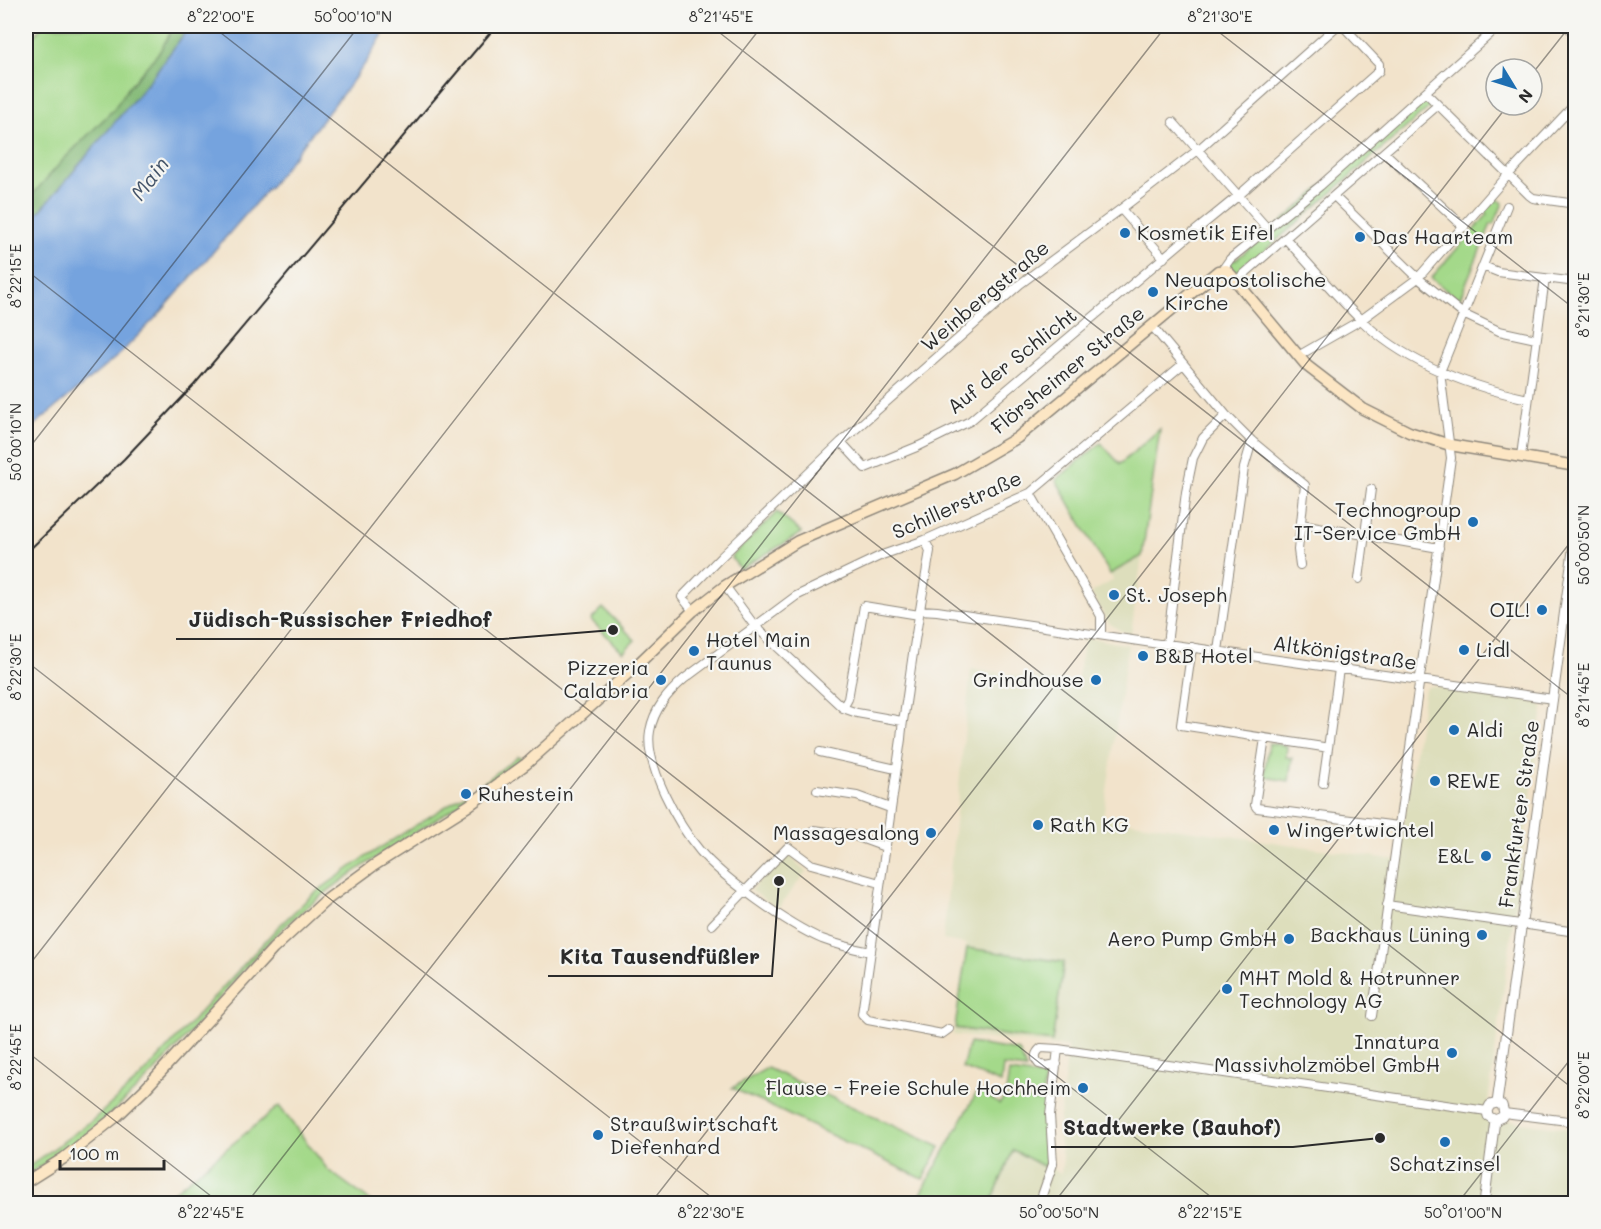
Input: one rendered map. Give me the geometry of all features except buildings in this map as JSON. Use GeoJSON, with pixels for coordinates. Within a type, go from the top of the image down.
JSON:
{"type":"FeatureCollection","features":[{"type":"Feature","properties":{"kind":"main road"},"geometry":{"type":"LineString","coordinates":[[1223,269],[1236,281],[1298,356],[1322,379],[1363,410],[1409,432],[1450,445],[1575,466]]}},
{"type":"Feature","properties":{"kind":"main road","name":"Flörsheimer Straße"},"geometry":{"type":"LineString","coordinates":[[26,1182],[64,1158],[117,1116],[273,949],[325,901],[365,871],[468,806],[526,764],[636,666],[693,611],[725,586],[798,541],[955,474],[987,457],[1025,431],[1223,269]]}},
{"type":"Feature","properties":{"kind":"street","name":"Weinbergstraße"},"geometry":{"type":"LineString","coordinates":[[693,611],[682,597],[841,442],[1020,284],[1198,150],[1337,26]]}},
{"type":"Feature","properties":{"kind":"street","name":"Auf der Schlicht"},"geometry":{"type":"LineString","coordinates":[[841,442],[865,468],[919,446],[970,421],[1238,196],[1379,71],[1379,64],[1343,26]]}},
{"type":"Feature","properties":{"kind":"street","name":"Flörsheimer Straße"},"geometry":{"type":"LineString","coordinates":[[1223,269],[1230,259],[1320,186],[1498,26]]}},
{"type":"Feature","properties":{"kind":"street"},"geometry":{"type":"LineString","coordinates":[[1567,26],[1575,36]]}},
{"type":"Feature","properties":{"kind":"street"},"geometry":{"type":"LineString","coordinates":[[1425,92],[1533,198],[1575,204]]}},
{"type":"Feature","properties":{"kind":"street"},"geometry":{"type":"LineString","coordinates":[[1298,356],[1361,320],[1418,278],[1575,103]]}},
{"type":"Feature","properties":{"kind":"street"},"geometry":{"type":"LineString","coordinates":[[1236,281],[1438,105]]}},
{"type":"Feature","properties":{"kind":"street"},"geometry":{"type":"LineString","coordinates":[[1173,122],[1267,228]]}},
{"type":"Feature","properties":{"kind":"street"},"geometry":{"type":"LineString","coordinates":[[1385,153],[1464,226]]}},
{"type":"Feature","properties":{"kind":"street"},"geometry":{"type":"LineString","coordinates":[[1334,196],[1418,278],[1463,314],[1499,331],[1536,339]]}},
{"type":"Feature","properties":{"kind":"street"},"geometry":{"type":"LineString","coordinates":[[1372,1016],[1451,458],[1440,372],[1507,206]]}},
{"type":"Feature","properties":{"kind":"street"},"geometry":{"type":"LineString","coordinates":[[1121,209],[1164,258]]}},
{"type":"Feature","properties":{"kind":"street"},"geometry":{"type":"LineString","coordinates":[[1286,238],[1361,320],[1395,346],[1440,372],[1528,399]]}},
{"type":"Feature","properties":{"kind":"street"},"geometry":{"type":"LineString","coordinates":[[1482,266],[1498,272],[1575,282]]}},
{"type":"Feature","properties":{"kind":"street"},"geometry":{"type":"LineString","coordinates":[[1521,456],[1545,278]]}},
{"type":"Feature","properties":{"kind":"street"},"geometry":{"type":"LineString","coordinates":[[1152,326],[1226,415],[1252,441],[1306,486],[1297,555],[1300,565]]}},
{"type":"Feature","properties":{"kind":"street","name":"Schillerstraße"},"geometry":{"type":"LineString","coordinates":[[871,952],[822,939],[799,926],[745,890],[699,850],[663,791],[653,763],[649,739],[653,721],[669,692],[796,596],[882,555],[925,540],[1030,493],[1183,364]]}},
{"type":"Feature","properties":{"kind":"street"},"geometry":{"type":"LineString","coordinates":[[1167,644],[1186,492],[1193,458],[1203,438],[1226,415]]}},
{"type":"Feature","properties":{"kind":"street"},"geometry":{"type":"LineString","coordinates":[[1218,651],[1244,468],[1252,441]]}},
{"type":"Feature","properties":{"kind":"street"},"geometry":{"type":"LineString","coordinates":[[1359,579],[1371,489]]}},
{"type":"Feature","properties":{"kind":"street"},"geometry":{"type":"LineString","coordinates":[[1030,493],[1098,611],[1102,620],[1101,635]]}},
{"type":"Feature","properties":{"kind":"street"},"geometry":{"type":"LineString","coordinates":[[1301,524],[1438,548]]}},
{"type":"Feature","properties":{"kind":"street","name":"Frankfurter Straße"},"geometry":{"type":"LineString","coordinates":[[1497,1103],[1575,529]]}},
{"type":"Feature","properties":{"kind":"street"},"geometry":{"type":"LineString","coordinates":[[925,540],[930,551],[902,721],[862,1014],[864,1018],[942,1034],[949,1029]]}},
{"type":"Feature","properties":{"kind":"street"},"geometry":{"type":"LineString","coordinates":[[725,586],[754,626],[843,708],[857,713],[902,721]]}},
{"type":"Feature","properties":{"kind":"street","name":"Altkönigstraße"},"geometry":{"type":"LineString","coordinates":[[843,708],[848,699],[864,606],[920,612],[937,610],[1553,699]]}},
{"type":"Feature","properties":{"kind":"street"},"geometry":{"type":"LineString","coordinates":[[1192,647],[1181,725],[1328,748]]}},
{"type":"Feature","properties":{"kind":"street"},"geometry":{"type":"LineString","coordinates":[[1323,783],[1339,669]]}},
{"type":"Feature","properties":{"kind":"street"},"geometry":{"type":"LineString","coordinates":[[1265,738],[1255,805],[1257,808],[1398,826]]}},
{"type":"Feature","properties":{"kind":"street"},"geometry":{"type":"LineString","coordinates":[[820,752],[896,769]]}},
{"type":"Feature","properties":{"kind":"street"},"geometry":{"type":"LineString","coordinates":[[817,790],[857,796],[890,808]]}},
{"type":"Feature","properties":{"kind":"street"},"geometry":{"type":"LineString","coordinates":[[814,830],[852,834],[885,847]]}},
{"type":"Feature","properties":{"kind":"street"},"geometry":{"type":"LineString","coordinates":[[712,925],[788,847],[812,864],[880,883]]}},
{"type":"Feature","properties":{"kind":"street"},"geometry":{"type":"LineString","coordinates":[[1387,905],[1575,932]]}},
{"type":"Feature","properties":{"kind":"street"},"geometry":{"type":"LineString","coordinates":[[1057,1064],[1042,1066],[1036,1062],[1036,1054],[1041,1048],[1058,1048],[1487,1111]]}},
{"type":"Feature","properties":{"kind":"street"},"geometry":{"type":"LineString","coordinates":[[1039,1203],[1053,1164],[1049,1125],[1058,1048]]}},
{"type":"Feature","properties":{"kind":"street"},"geometry":{"type":"LineString","coordinates":[[1487,1111],[1492,1104],[1497,1103],[1502,1105],[1504,1113]]}},
{"type":"Feature","properties":{"kind":"street"},"geometry":{"type":"LineString","coordinates":[[1487,1111],[1488,1116],[1495,1120]]}},
{"type":"Feature","properties":{"kind":"street"},"geometry":{"type":"LineString","coordinates":[[1495,1120],[1502,1117],[1504,1113]]}},
{"type":"Feature","properties":{"kind":"street"},"geometry":{"type":"LineString","coordinates":[[1504,1113],[1575,1122]]}},
{"type":"Feature","properties":{"kind":"street"},"geometry":{"type":"LineString","coordinates":[[1484,1203],[1495,1120]]}},
{"type":"Feature","properties":{"kind":"shaded area","name":"St. Joseph"},"geometry":{"type":"Polygon","coordinates":[[[1142,556],[1131,634],[1109,623],[1091,593],[1113,580],[1110,574],[1142,556]]]}},
{"type":"Feature","properties":{"kind":"shaded area"},"geometry":{"type":"Polygon","coordinates":[[[1085,637],[1128,645],[1103,818],[1398,860],[1425,689],[1430,686],[1536,701],[1541,705],[1543,708],[1486,1117],[1575,1130],[1575,1203],[991,1203],[1013,1150],[1061,1173],[1063,1161],[1059,1126],[1068,1047],[953,1035],[966,944],[943,940],[971,669],[1077,684],[1085,637]]]}},
{"type":"Feature","properties":{"kind":"shaded area"},"geometry":{"type":"Polygon","coordinates":[[[787,853],[806,872],[779,907],[775,907],[751,890],[787,853]]]}},
{"type":"Feature","properties":{"kind":"green space"},"geometry":{"type":"Polygon","coordinates":[[[42,26],[190,26],[26,225],[26,47],[42,26]]]}},
{"type":"Feature","properties":{"kind":"green space"},"geometry":{"type":"Polygon","coordinates":[[[174,26],[190,26],[147,84],[26,225],[26,202],[63,160],[113,110],[129,87],[160,51],[174,26]]]}},
{"type":"Feature","properties":{"kind":"green space"},"geometry":{"type":"Polygon","coordinates":[[[1424,98],[1431,106],[1238,274],[1235,274],[1229,266],[1233,259],[1235,260],[1272,233],[1271,231],[1424,98]]]}},
{"type":"Feature","properties":{"kind":"green space"},"geometry":{"type":"Polygon","coordinates":[[[1496,198],[1503,203],[1494,224],[1491,224],[1459,300],[1431,278],[1488,214],[1485,210],[1496,198]]]}},
{"type":"Feature","properties":{"kind":"green space"},"geometry":{"type":"Polygon","coordinates":[[[1160,429],[1142,556],[1110,574],[1056,480],[1101,443],[1120,464],[1160,429]]]}},
{"type":"Feature","properties":{"kind":"green space"},"geometry":{"type":"Polygon","coordinates":[[[777,512],[802,533],[740,569],[731,557],[777,512]]]}},
{"type":"Feature","properties":{"kind":"green space"},"geometry":{"type":"Polygon","coordinates":[[[603,608],[635,640],[623,652],[591,620],[603,608]]]}},
{"type":"Feature","properties":{"kind":"green space"},"geometry":{"type":"Polygon","coordinates":[[[1269,743],[1287,746],[1286,757],[1292,758],[1289,781],[1264,777],[1269,743]]]}},
{"type":"Feature","properties":{"kind":"green space"},"geometry":{"type":"Polygon","coordinates":[[[518,756],[524,758],[369,862],[308,906],[262,949],[161,1065],[130,1096],[73,1144],[26,1175],[26,1169],[94,1119],[141,1077],[278,927],[312,895],[364,858],[486,781],[518,756]]]}},
{"type":"Feature","properties":{"kind":"green space"},"geometry":{"type":"Polygon","coordinates":[[[967,948],[1064,962],[1052,1042],[955,1028],[967,948]]]}},
{"type":"Feature","properties":{"kind":"green space"},"geometry":{"type":"Polygon","coordinates":[[[969,1043],[1019,1051],[1026,1069],[1003,1066],[1001,1083],[962,1068],[969,1043]]]}},
{"type":"Feature","properties":{"kind":"green space"},"geometry":{"type":"Polygon","coordinates":[[[767,1068],[940,1147],[923,1179],[732,1088],[767,1068]]]}},
{"type":"Feature","properties":{"kind":"green space"},"geometry":{"type":"Polygon","coordinates":[[[1009,1072],[1045,1077],[1042,1098],[1006,1093],[1009,1072]]]}},
{"type":"Feature","properties":{"kind":"green space"},"geometry":{"type":"Polygon","coordinates":[[[977,1092],[982,1092],[999,1104],[1005,1097],[1045,1102],[1043,1141],[1045,1167],[1013,1150],[991,1203],[916,1203],[977,1092]]]}},
{"type":"Feature","properties":{"kind":"green space"},"geometry":{"type":"Polygon","coordinates":[[[279,1106],[328,1170],[373,1203],[160,1203],[279,1106]]]}},
{"type":"Feature","properties":{"kind":"water","name":"Main"},"geometry":{"type":"Polygon","coordinates":[[[190,26],[388,26],[348,87],[272,184],[161,312],[120,354],[26,432],[26,225],[147,84],[190,26]]]}},
{"type":"Feature","properties":{"kind":"railway"},"geometry":{"type":"LineString","coordinates":[[26,553],[124,459],[194,385],[496,26]]}},
{"type":"Feature","properties":{"kind":"place","name":"Kosmetik Eifel"},"geometry":{"type":"Point","coordinates":[1125,233]}},
{"type":"Feature","properties":{"kind":"place","name":"Das Haarteam"},"geometry":{"type":"Point","coordinates":[1360,237]}},
{"type":"Feature","properties":{"kind":"place","name":"Neuapostolische Kirche"},"geometry":{"type":"Point","coordinates":[1153,292]}},
{"type":"Feature","properties":{"kind":"place","name":"Technogroup IT-Service GmbH"},"geometry":{"type":"Point","coordinates":[1473,522]}},
{"type":"Feature","properties":{"kind":"place","name":"St. Joseph"},"geometry":{"type":"Point","coordinates":[1114,595]}},
{"type":"Feature","properties":{"kind":"place","name":"OIL!"},"geometry":{"type":"Point","coordinates":[1542,610]}},
{"type":"Feature","properties":{"kind":"place","name":"Jüdisch-Russischer Friedhof"},"geometry":{"type":"Point","coordinates":[613,630]}},
{"type":"Feature","properties":{"kind":"place","name":"Lidl"},"geometry":{"type":"Point","coordinates":[1464,650]}},
{"type":"Feature","properties":{"kind":"place","name":"Hotel Main Taunus"},"geometry":{"type":"Point","coordinates":[694,651]}},
{"type":"Feature","properties":{"kind":"place","name":"B&B Hotel"},"geometry":{"type":"Point","coordinates":[1143,656]}},
{"type":"Feature","properties":{"kind":"place","name":"Pizzeria Calabria"},"geometry":{"type":"Point","coordinates":[661,680]}},
{"type":"Feature","properties":{"kind":"place","name":"Grindhouse"},"geometry":{"type":"Point","coordinates":[1096,680]}},
{"type":"Feature","properties":{"kind":"place","name":"Aldi"},"geometry":{"type":"Point","coordinates":[1454,730]}},
{"type":"Feature","properties":{"kind":"place","name":"REWE"},"geometry":{"type":"Point","coordinates":[1435,781]}},
{"type":"Feature","properties":{"kind":"place","name":"Ruhestein"},"geometry":{"type":"Point","coordinates":[466,794]}},
{"type":"Feature","properties":{"kind":"place","name":"Rath KG"},"geometry":{"type":"Point","coordinates":[1038,825]}},
{"type":"Feature","properties":{"kind":"place","name":"Wingertwichtel"},"geometry":{"type":"Point","coordinates":[1274,830]}},
{"type":"Feature","properties":{"kind":"place","name":"Massagesalong"},"geometry":{"type":"Point","coordinates":[931,833]}},
{"type":"Feature","properties":{"kind":"place","name":"E&L"},"geometry":{"type":"Point","coordinates":[1486,856]}},
{"type":"Feature","properties":{"kind":"place","name":"Kita Tausendfüßler"},"geometry":{"type":"Point","coordinates":[779,881]}},
{"type":"Feature","properties":{"kind":"place","name":"Backhaus Lüning"},"geometry":{"type":"Point","coordinates":[1482,935]}},
{"type":"Feature","properties":{"kind":"place","name":"Aero Pump GmbH"},"geometry":{"type":"Point","coordinates":[1289,939]}},
{"type":"Feature","properties":{"kind":"place","name":"MHT Mold & Hotrunner Technology AG"},"geometry":{"type":"Point","coordinates":[1227,989]}},
{"type":"Feature","properties":{"kind":"place","name":"Innatura Massivholzmöbel GmbH"},"geometry":{"type":"Point","coordinates":[1452,1053]}},
{"type":"Feature","properties":{"kind":"place","name":"Flause - Freie Schule Hochheim"},"geometry":{"type":"Point","coordinates":[1083,1088]}},
{"type":"Feature","properties":{"kind":"place","name":"Straußwirtschaft Diefenhard"},"geometry":{"type":"Point","coordinates":[598,1135]}},
{"type":"Feature","properties":{"kind":"place","name":"Stadtwerke (Bauhof)"},"geometry":{"type":"Point","coordinates":[1380,1138]}},
{"type":"Feature","properties":{"kind":"place","name":"Schatzinsel"},"geometry":{"type":"Point","coordinates":[1445,1142]}}]}
